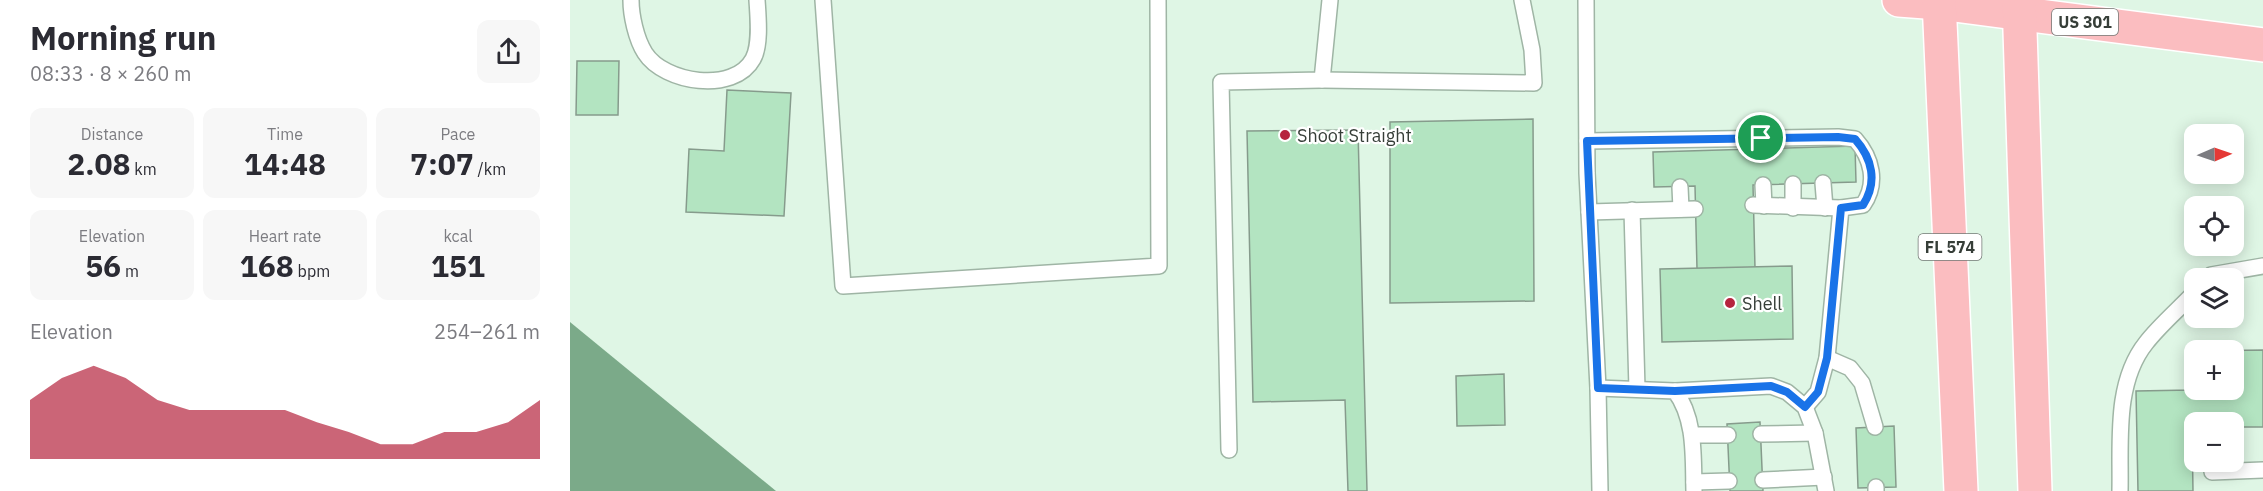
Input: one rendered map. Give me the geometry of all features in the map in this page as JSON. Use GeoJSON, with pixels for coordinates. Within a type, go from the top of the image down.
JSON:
{"type":"FeatureCollection","features":[{"type":"Feature","properties":{"kind":"main road","name":"US 301"},"geometry":{"type":"LineString","coordinates":[[1899,0],[2019,7],[2263,45]]}},
{"type":"Feature","properties":{"kind":"main road","name":"FL 574"},"geometry":{"type":"LineString","coordinates":[[1939,2],[1962,491]]}},
{"type":"Feature","properties":{"kind":"main road"},"geometry":{"type":"LineString","coordinates":[[2019,7],[2035,491]]}},
{"type":"Feature","properties":{"kind":"lane"},"geometry":{"type":"LineString","coordinates":[[632,0],[632,16],[645,53],[660,68],[678,77],[709,81],[738,76],[753,59],[758,33],[758,0]]}},
{"type":"Feature","properties":{"kind":"lane"},"geometry":{"type":"LineString","coordinates":[[823,0],[843,286],[1159,266],[1158,0]]}},
{"type":"Feature","properties":{"kind":"lane"},"geometry":{"type":"LineString","coordinates":[[1322,80],[1330,0]]}},
{"type":"Feature","properties":{"kind":"lane"},"geometry":{"type":"LineString","coordinates":[[1229,450],[1221,82],[1322,80],[1534,83],[1532,50],[1522,0]]}},
{"type":"Feature","properties":{"kind":"lane"},"geometry":{"type":"LineString","coordinates":[[1586,0],[1589,212],[1598,388],[1600,491]]}},
{"type":"Feature","properties":{"kind":"lane"},"geometry":{"type":"LineString","coordinates":[[1587,141],[1679,145],[1822,142],[1855,139],[1866,152],[1872,180],[1870,195],[1863,205],[1841,208],[1759,206],[1763,184]]}},
{"type":"Feature","properties":{"kind":"lane"},"geometry":{"type":"LineString","coordinates":[[1793,183],[1793,208]]}},
{"type":"Feature","properties":{"kind":"lane"},"geometry":{"type":"LineString","coordinates":[[1823,183],[1825,208]]}},
{"type":"Feature","properties":{"kind":"lane"},"geometry":{"type":"LineString","coordinates":[[1589,212],[1688,209],[1680,187]]}},
{"type":"Feature","properties":{"kind":"lane"},"geometry":{"type":"LineString","coordinates":[[1805,407],[1818,392],[1827,358],[1841,208]]}},
{"type":"Feature","properties":{"kind":"lane"},"geometry":{"type":"LineString","coordinates":[[1632,210],[1637,389]]}},
{"type":"Feature","properties":{"kind":"lane"},"geometry":{"type":"LineString","coordinates":[[2244,269],[2263,266]]}},
{"type":"Feature","properties":{"kind":"lane"},"geometry":{"type":"LineString","coordinates":[[2120,491],[2122,409],[2130,369],[2146,343],[2184,303]]}},
{"type":"Feature","properties":{"kind":"lane"},"geometry":{"type":"LineString","coordinates":[[1827,358],[1850,368],[1862,383],[1875,427]]}},
{"type":"Feature","properties":{"kind":"lane"},"geometry":{"type":"LineString","coordinates":[[1598,388],[1675,391],[1771,386],[1787,392],[1805,407],[1815,433],[1825,484],[1762,480]]}},
{"type":"Feature","properties":{"kind":"lane"},"geometry":{"type":"LineString","coordinates":[[1675,391],[1682,400],[1692,435],[1694,487],[1729,481]]}},
{"type":"Feature","properties":{"kind":"lane"},"geometry":{"type":"LineString","coordinates":[[1761,434],[1815,433]]}},
{"type":"Feature","properties":{"kind":"lane"},"geometry":{"type":"LineString","coordinates":[[1692,435],[1728,435]]}},
{"type":"Feature","properties":{"kind":"lane"},"geometry":{"type":"LineString","coordinates":[[2244,471],[2263,470]]}},
{"type":"Feature","properties":{"kind":"shaded area"},"geometry":{"type":"Polygon","coordinates":[[[570,322],[776,491],[570,491],[570,322]]]}},
{"type":"Feature","properties":{"kind":"building"},"geometry":{"type":"Polygon","coordinates":[[[577,61],[619,61],[618,115],[576,115],[577,61]]]}},
{"type":"Feature","properties":{"kind":"building"},"geometry":{"type":"Polygon","coordinates":[[[727,90],[791,93],[784,216],[686,212],[689,149],[724,151],[727,90]]]}},
{"type":"Feature","properties":{"kind":"building"},"geometry":{"type":"Polygon","coordinates":[[[1533,119],[1534,301],[1390,303],[1390,122],[1533,119]]]}},
{"type":"Feature","properties":{"kind":"building"},"geometry":{"type":"Polygon","coordinates":[[[1358,130],[1367,491],[1348,491],[1345,400],[1253,402],[1247,131],[1358,130]]]}},
{"type":"Feature","properties":{"kind":"building"},"geometry":{"type":"Polygon","coordinates":[[[1855,146],[1856,182],[1753,185],[1755,268],[1697,269],[1695,186],[1654,187],[1653,152],[1855,146]]]}},
{"type":"Feature","properties":{"kind":"building"},"geometry":{"type":"Polygon","coordinates":[[[1792,266],[1793,339],[1662,342],[1660,269],[1792,266]]]}},
{"type":"Feature","properties":{"kind":"building"},"geometry":{"type":"Polygon","coordinates":[[[2244,350],[2263,350],[2263,427],[2244,427],[2244,412],[2184,412],[2184,472],[2193,472],[2193,491],[2138,491],[2136,391],[2184,390],[2184,400],[2244,400],[2244,350]]]}},
{"type":"Feature","properties":{"kind":"building"},"geometry":{"type":"Polygon","coordinates":[[[1504,374],[1505,425],[1457,426],[1456,376],[1504,374]]]}},
{"type":"Feature","properties":{"kind":"building"},"geometry":{"type":"Polygon","coordinates":[[[1760,422],[1763,491],[1730,491],[1727,424],[1760,422]]]}},
{"type":"Feature","properties":{"kind":"building"},"geometry":{"type":"Polygon","coordinates":[[[1894,426],[1896,487],[1858,488],[1856,428],[1894,426]]]}},
{"type":"Feature","properties":{"kind":"place","name":"Shoot Straight"},"geometry":{"type":"Point","coordinates":[1285,135]}},
{"type":"Feature","properties":{"kind":"place","name":"Shell"},"geometry":{"type":"Point","coordinates":[1730,303]}},
{"type":"Feature","properties":{"kind":"route"},"geometry":{"type":"LineString","coordinates":[[1838,137],[1855,139],[1866,152],[1870,164],[1872,180],[1870,195],[1863,205],[1841,208],[1827,358],[1818,392],[1805,407],[1787,392],[1771,386],[1675,391],[1598,388],[1587,141],[1761,138],[1838,137]]}}]}
